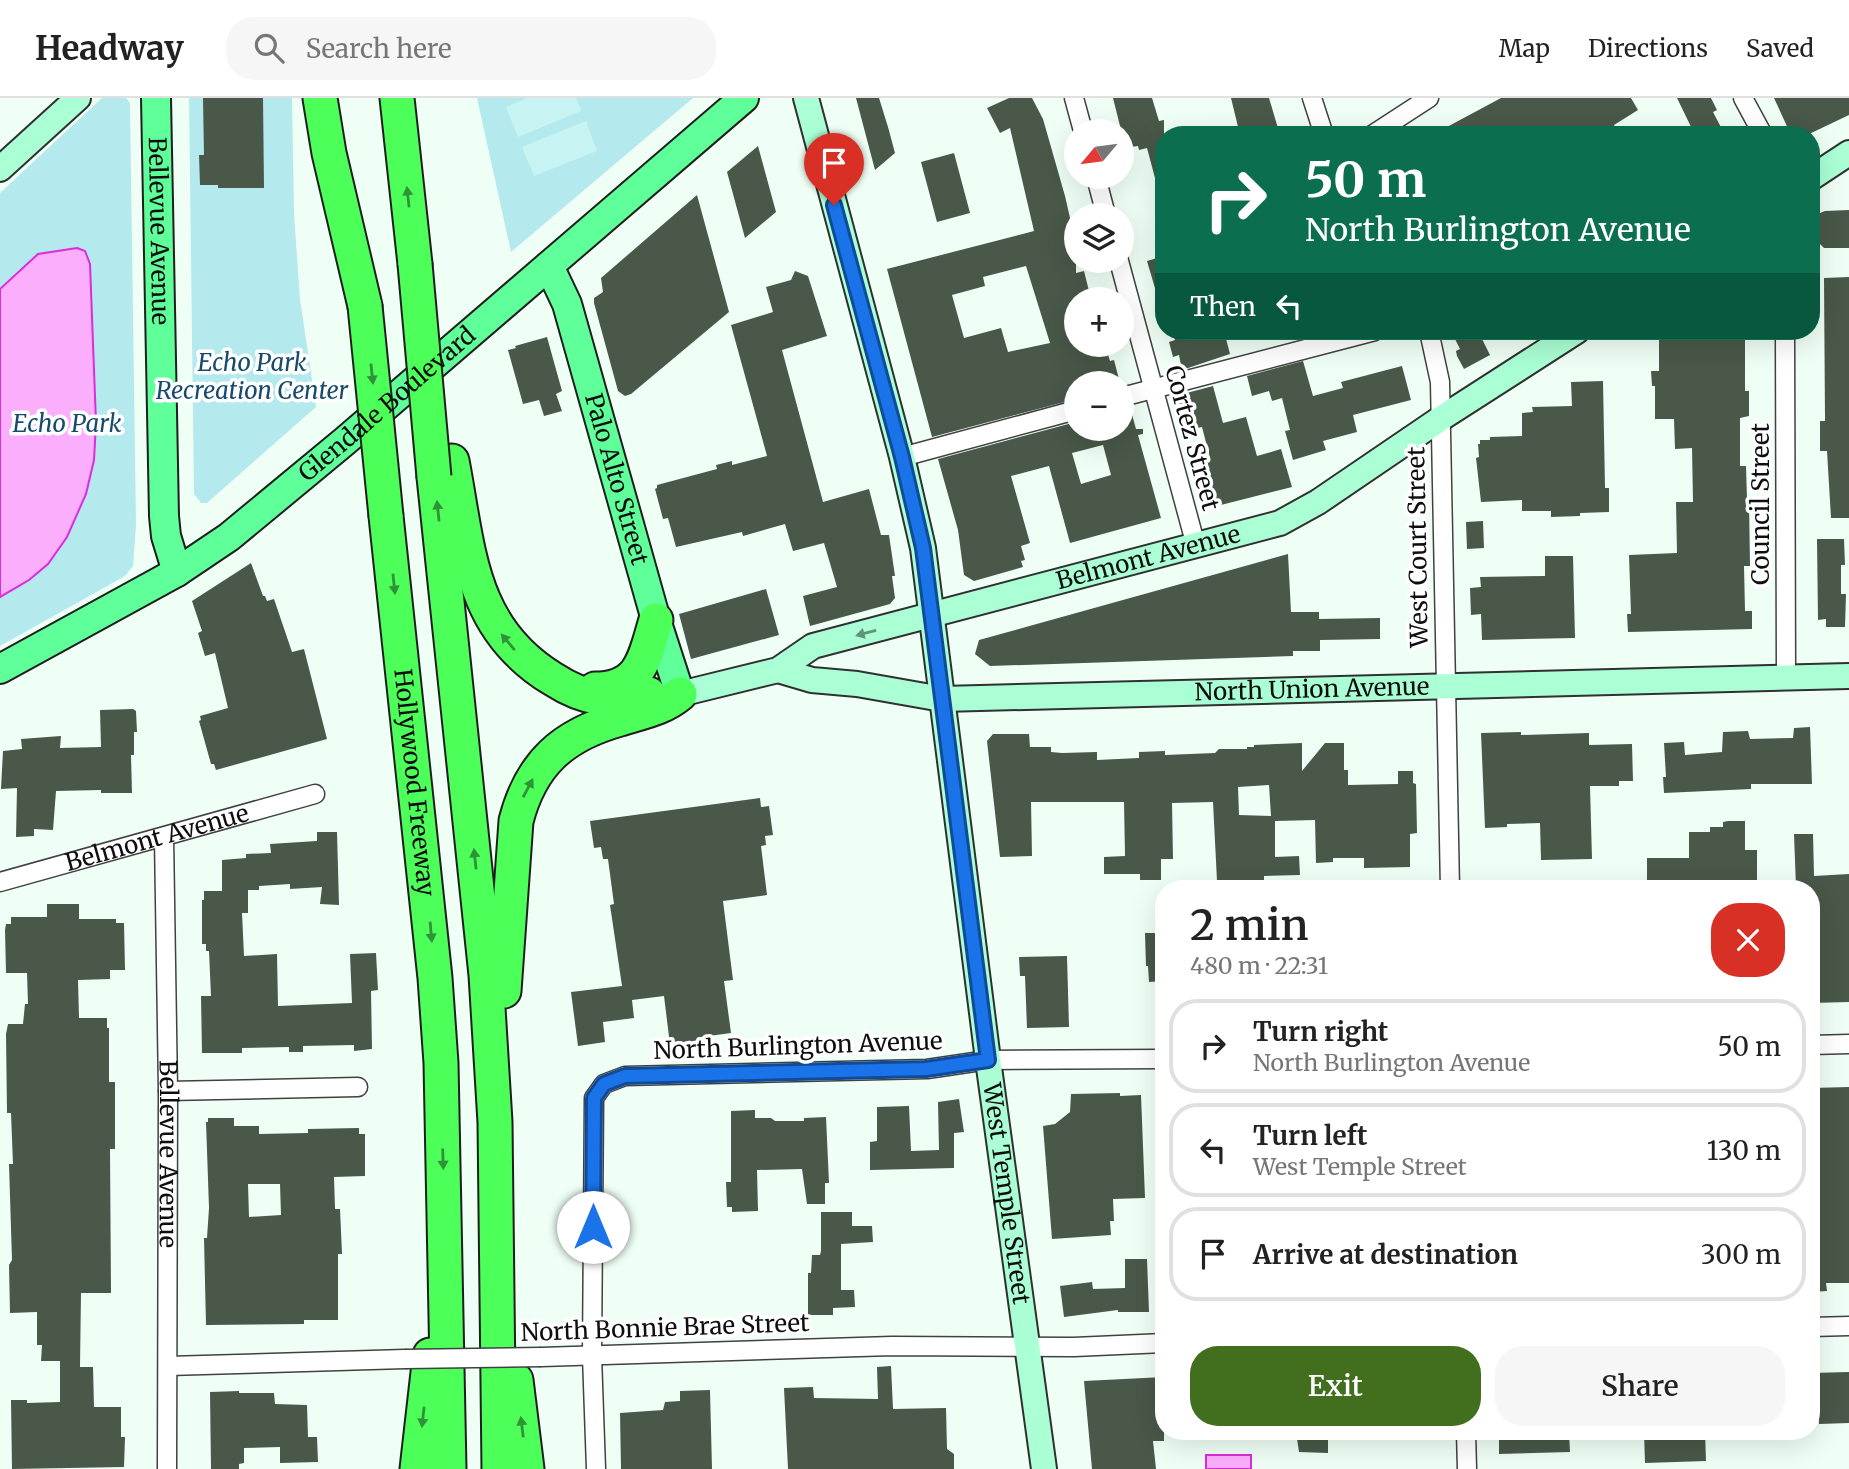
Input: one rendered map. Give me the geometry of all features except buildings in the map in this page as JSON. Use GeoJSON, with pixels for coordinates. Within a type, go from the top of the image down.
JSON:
{"type":"FeatureCollection","features":[{"type":"Feature","properties":{"kind":"highway"},"geometry":{"type":"LineString","coordinates":[[320,98],[329,153],[365,306]]}},
{"type":"Feature","properties":{"kind":"highway","name":"Hollywood Freeway"},"geometry":{"type":"LineString","coordinates":[[342,98],[435,978],[441,1063],[449,1469]]}},
{"type":"Feature","properties":{"kind":"highway","name":"Hollywood Freeway"},"geometry":{"type":"LineString","coordinates":[[397,98],[415,264],[443,469],[478,886],[495,1122],[499,1469]]}},
{"type":"Feature","properties":{"kind":"highway"},"geometry":{"type":"LineString","coordinates":[[443,469],[479,592],[503,637],[520,655],[540,671],[584,695],[622,700],[665,692],[680,694]]}},
{"type":"Feature","properties":{"kind":"highway"},"geometry":{"type":"LineString","coordinates":[[540,671],[579,688],[616,686],[630,680],[641,667],[656,620]]}},
{"type":"Feature","properties":{"kind":"highway"},"geometry":{"type":"LineString","coordinates":[[495,1122],[516,821],[522,799],[543,763],[567,742],[596,727],[655,710],[680,694]]}},
{"type":"Feature","properties":{"kind":"highway"},"geometry":{"type":"LineString","coordinates":[[496,1210],[527,1469]]}},
{"type":"Feature","properties":{"kind":"highway"},"geometry":{"type":"LineString","coordinates":[[417,1469],[445,1227]]}},
{"type":"Feature","properties":{"kind":"main road"},"geometry":{"type":"LineString","coordinates":[[0,169],[78,98]]}},
{"type":"Feature","properties":{"kind":"main road","name":"Bellevue Avenue"},"geometry":{"type":"LineString","coordinates":[[156,98],[164,516],[166,536],[177,572]]}},
{"type":"Feature","properties":{"kind":"main road","name":"Glendale Boulevard"},"geometry":{"type":"LineString","coordinates":[[0,669],[177,572],[251,520],[744,98]]}},
{"type":"Feature","properties":{"kind":"main road","name":"West Temple Street"},"geometry":{"type":"LineString","coordinates":[[806,98],[902,457],[923,548],[988,1060],[1044,1469]]}},
{"type":"Feature","properties":{"kind":"main road"},"geometry":{"type":"LineString","coordinates":[[1820,172],[1849,153]]}},
{"type":"Feature","properties":{"kind":"main road","name":"Palo Alto Street"},"geometry":{"type":"LineString","coordinates":[[549,266],[567,304],[656,620],[680,694]]}},
{"type":"Feature","properties":{"kind":"main road","name":"Belmont Avenue"},"geometry":{"type":"LineString","coordinates":[[680,694],[778,670],[813,646],[1280,523],[1318,502],[1563,340]]}},
{"type":"Feature","properties":{"kind":"main road","name":"North Union Avenue"},"geometry":{"type":"LineString","coordinates":[[778,670],[812,680],[857,684],[942,699],[1849,676]]}},
{"type":"Feature","properties":{"kind":"street"},"geometry":{"type":"LineString","coordinates":[[1074,98],[1080,119]]}},
{"type":"Feature","properties":{"kind":"street"},"geometry":{"type":"LineString","coordinates":[[1312,98],[1321,126]]}},
{"type":"Feature","properties":{"kind":"street"},"geometry":{"type":"LineString","coordinates":[[1386,126],[1429,98]]}},
{"type":"Feature","properties":{"kind":"street"},"geometry":{"type":"LineString","coordinates":[[1743,98],[1758,126]]}},
{"type":"Feature","properties":{"kind":"street","name":"Cortez Street"},"geometry":{"type":"LineString","coordinates":[[1122,273],[1196,546]]}},
{"type":"Feature","properties":{"kind":"street"},"geometry":{"type":"LineString","coordinates":[[1134,394],[1341,340]]}},
{"type":"Feature","properties":{"kind":"street","name":"West Court Street"},"geometry":{"type":"LineString","coordinates":[[1431,340],[1440,382],[1450,880]]}},
{"type":"Feature","properties":{"kind":"street","name":"Council Street"},"geometry":{"type":"LineString","coordinates":[[1785,340],[1786,677]]}},
{"type":"Feature","properties":{"kind":"street"},"geometry":{"type":"LineString","coordinates":[[902,457],[1064,413]]}},
{"type":"Feature","properties":{"kind":"street","name":"Belmont Avenue"},"geometry":{"type":"LineString","coordinates":[[0,882],[314,794]]}},
{"type":"Feature","properties":{"kind":"street","name":"Bellevue Avenue"},"geometry":{"type":"LineString","coordinates":[[164,837],[168,1091],[167,1469]]}},
{"type":"Feature","properties":{"kind":"street"},"geometry":{"type":"LineString","coordinates":[[1820,1045],[1849,1044]]}},
{"type":"Feature","properties":{"kind":"street","name":"North Burlington Avenue"},"geometry":{"type":"LineString","coordinates":[[593,1356],[594,1098],[604,1084],[625,1076],[926,1069],[988,1060],[1155,1059]]}},
{"type":"Feature","properties":{"kind":"street"},"geometry":{"type":"LineString","coordinates":[[168,1091],[358,1087]]}},
{"type":"Feature","properties":{"kind":"street"},"geometry":{"type":"LineString","coordinates":[[1820,1327],[1849,1326]]}},
{"type":"Feature","properties":{"kind":"street","name":"North Bonnie Brae Street"},"geometry":{"type":"LineString","coordinates":[[169,1366],[892,1346],[1028,1347],[1155,1343]]}},
{"type":"Feature","properties":{"kind":"street"},"geometry":{"type":"LineString","coordinates":[[593,1356],[596,1469]]}},
{"type":"Feature","properties":{"kind":"street"},"geometry":{"type":"LineString","coordinates":[[1466,1440],[1468,1469]]}},
{"type":"Feature","properties":{"kind":"green space","name":"Echo Park"},"geometry":{"type":"Polygon","coordinates":[[[102,98],[126,98],[130,103],[136,525],[133,566],[125,576],[0,646],[0,193],[102,98]]]}},
{"type":"Feature","properties":{"kind":"green space","name":"Echo Park Recreation Center"},"geometry":{"type":"Polygon","coordinates":[[[189,98],[292,98],[294,214],[300,299],[316,407],[207,503],[201,503],[194,494],[189,98]]]}},
{"type":"Feature","properties":{"kind":"green space"},"geometry":{"type":"Polygon","coordinates":[[[477,98],[693,98],[511,252],[477,98]]]}},
{"type":"Feature","properties":{"kind":"shaded area"},"geometry":{"type":"Polygon","coordinates":[[[527,98],[576,98],[581,111],[518,137],[506,107],[527,98]]]}},
{"type":"Feature","properties":{"kind":"shaded area"},"geometry":{"type":"Polygon","coordinates":[[[586,121],[597,151],[534,176],[522,147],[586,121]]]}},
{"type":"Feature","properties":{"kind":"shaded area"},"geometry":{"type":"Polygon","coordinates":[[[77,248],[85,251],[90,264],[96,423],[94,460],[86,494],[67,537],[48,564],[29,580],[0,597],[0,289],[38,254],[77,248]]]}},
{"type":"Feature","properties":{"kind":"shaded area"},"geometry":{"type":"Polygon","coordinates":[[[1206,1455],[1251,1455],[1251,1469],[1206,1469],[1206,1455]]]}},
{"type":"Feature","properties":{"kind":"route"},"geometry":{"type":"LineString","coordinates":[[593,1227],[594,1098],[604,1084],[625,1076],[926,1069],[988,1060],[923,548],[902,457],[834,205]]}}]}
